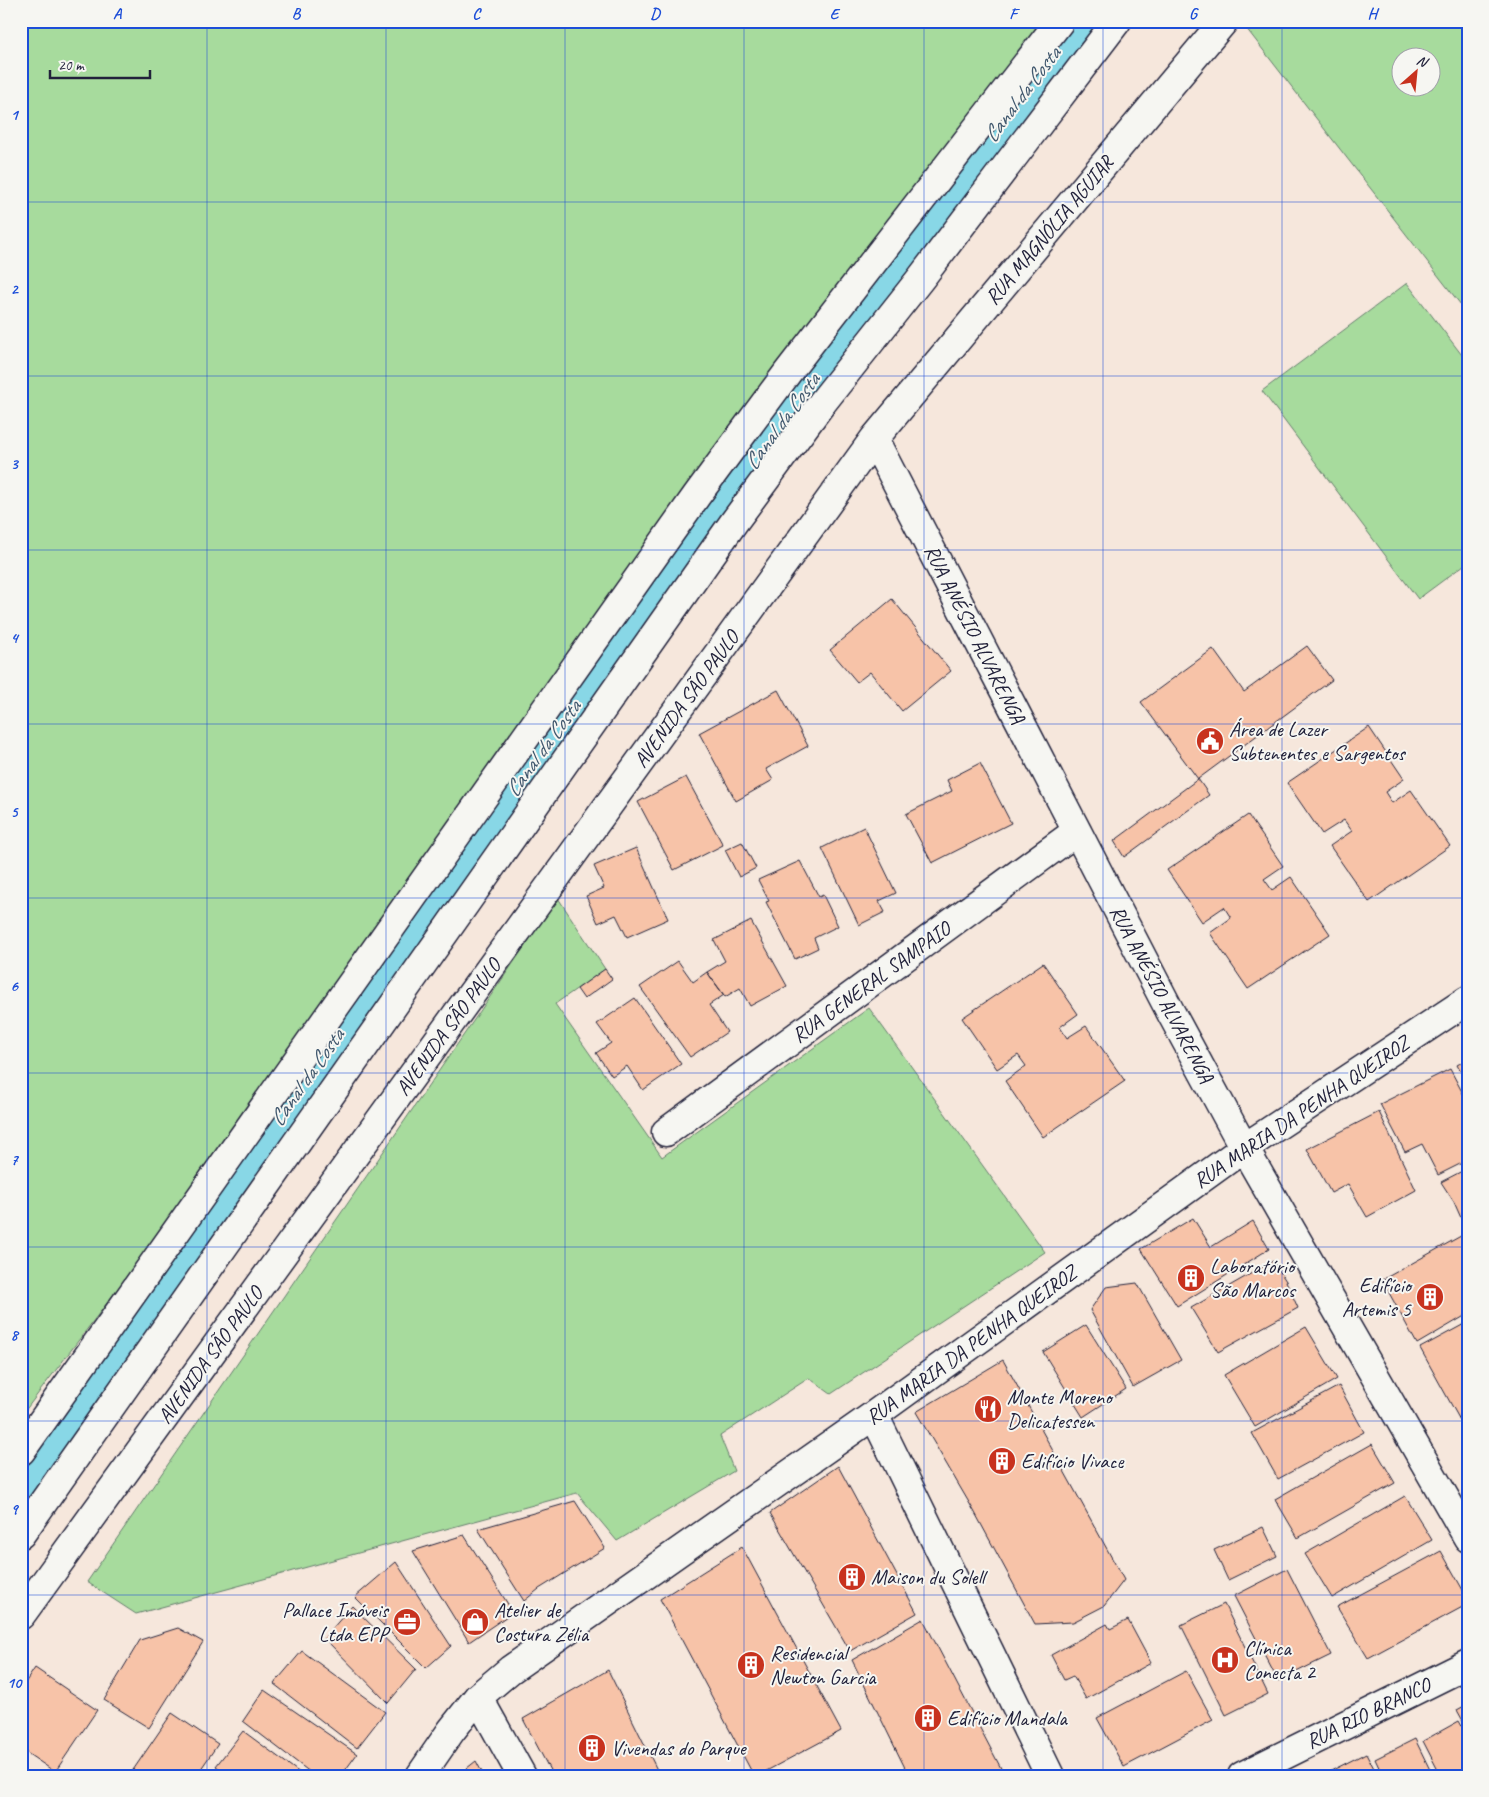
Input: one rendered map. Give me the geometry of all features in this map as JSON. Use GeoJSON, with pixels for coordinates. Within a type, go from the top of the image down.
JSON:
{"type":"FeatureCollection","features":[{"type":"Feature","properties":{"kind":"street"},"geometry":{"type":"LineString","coordinates":[[21,1451],[698,494],[788,372],[1060,21]]}},
{"type":"Feature","properties":{"kind":"street"},"geometry":{"type":"LineString","coordinates":[[21,1534],[734,522],[822,403],[1118,21]]}},
{"type":"Feature","properties":{"kind":"street","name":"RUA MAGNÓLIA AGUIAR"},"geometry":{"type":"LineString","coordinates":[[874,439],[1224,21]]}},
{"type":"Feature","properties":{"kind":"street","name":"RUA ANÉSIO ALVARENGA"},"geometry":{"type":"LineString","coordinates":[[874,439],[1171,1013],[1244,1148],[1468,1538]]}},
{"type":"Feature","properties":{"kind":"street","name":"AVENIDA SÃO PAULO"},"geometry":{"type":"LineString","coordinates":[[21,1615],[874,439]]}},
{"type":"Feature","properties":{"kind":"street","name":"RUA GENERAL SAMPAIO"},"geometry":{"type":"LineString","coordinates":[[666,1132],[1077,831]]}},
{"type":"Feature","properties":{"kind":"street","name":"RUA MARIA DA PENHA QUEIROZ"},"geometry":{"type":"LineString","coordinates":[[420,1776],[451,1731],[478,1697],[510,1670],[874,1415],[1244,1148],[1468,1000]]}},
{"type":"Feature","properties":{"kind":"street"},"geometry":{"type":"LineString","coordinates":[[874,1415],[1050,1776]]}},
{"type":"Feature","properties":{"kind":"street","name":"RUA RIO BRANCO"},"geometry":{"type":"LineString","coordinates":[[1242,1776],[1468,1664]]}},
{"type":"Feature","properties":{"kind":"street"},"geometry":{"type":"LineString","coordinates":[[478,1697],[522,1776]]}},
{"type":"Feature","properties":{"kind":"green space"},"geometry":{"type":"Polygon","coordinates":[[[21,21],[1082,21],[21,1416],[21,21]]]}},
{"type":"Feature","properties":{"kind":"green space"},"geometry":{"type":"Polygon","coordinates":[[[1251,21],[1468,21],[1468,314],[1246,28],[1251,21]]]}},
{"type":"Feature","properties":{"kind":"green space"},"geometry":{"type":"Polygon","coordinates":[[[1407,283],[1468,363],[1468,562],[1418,599],[1262,391],[1407,283]]]}},
{"type":"Feature","properties":{"kind":"green space"},"geometry":{"type":"Polygon","coordinates":[[[558,898],[605,969],[555,1004],[662,1157],[869,1008],[1045,1252],[831,1394],[809,1378],[720,1436],[734,1471],[617,1541],[577,1493],[136,1614],[87,1582],[558,898]]]}},
{"type":"Feature","properties":{"kind":"building"},"geometry":{"type":"Polygon","coordinates":[[[892,599],[951,671],[902,711],[870,672],[857,682],[830,650],[892,599]]]}},
{"type":"Feature","properties":{"kind":"building","name":"Área de Lazer Subtenentes e Sargentos"},"geometry":{"type":"Polygon","coordinates":[[[1307,646],[1332,680],[1198,779],[1141,702],[1213,649],[1244,692],[1307,646]]]}},
{"type":"Feature","properties":{"kind":"building"},"geometry":{"type":"Polygon","coordinates":[[[778,690],[808,746],[766,769],[773,780],[736,801],[699,733],[778,690]]]}},
{"type":"Feature","properties":{"kind":"building"},"geometry":{"type":"Polygon","coordinates":[[[1369,727],[1404,779],[1385,792],[1392,803],[1411,790],[1450,846],[1369,902],[1330,846],[1352,831],[1344,820],[1322,834],[1287,783],[1369,727]]]}},
{"type":"Feature","properties":{"kind":"building"},"geometry":{"type":"Polygon","coordinates":[[[980,763],[1011,823],[932,863],[906,814],[952,791],[947,780],[980,763]]]}},
{"type":"Feature","properties":{"kind":"building"},"geometry":{"type":"Polygon","coordinates":[[[686,777],[723,845],[674,870],[638,802],[686,777]]]}},
{"type":"Feature","properties":{"kind":"building"},"geometry":{"type":"Polygon","coordinates":[[[1198,779],[1209,795],[1124,857],[1114,841],[1198,779]]]}},
{"type":"Feature","properties":{"kind":"building"},"geometry":{"type":"Polygon","coordinates":[[[1248,815],[1283,866],[1264,879],[1272,890],[1291,877],[1330,934],[1248,989],[1210,933],[1231,918],[1224,907],[1202,922],[1167,870],[1248,815]]]}},
{"type":"Feature","properties":{"kind":"building"},"geometry":{"type":"Polygon","coordinates":[[[864,827],[896,893],[879,901],[885,912],[859,925],[822,848],[864,827]]]}},
{"type":"Feature","properties":{"kind":"building"},"geometry":{"type":"Polygon","coordinates":[[[742,842],[756,868],[739,877],[725,850],[742,842]]]}},
{"type":"Feature","properties":{"kind":"building"},"geometry":{"type":"Polygon","coordinates":[[[636,848],[668,919],[627,937],[616,915],[598,923],[586,896],[604,888],[594,866],[636,848]]]}},
{"type":"Feature","properties":{"kind":"building"},"geometry":{"type":"Polygon","coordinates":[[[800,861],[819,897],[823,895],[838,926],[814,938],[818,948],[795,959],[766,902],[769,901],[758,880],[800,861]]]}},
{"type":"Feature","properties":{"kind":"building"},"geometry":{"type":"Polygon","coordinates":[[[751,921],[787,986],[750,1006],[740,988],[725,997],[707,972],[725,961],[714,940],[751,921]]]}},
{"type":"Feature","properties":{"kind":"building"},"geometry":{"type":"Polygon","coordinates":[[[678,961],[693,982],[707,972],[724,995],[709,1005],[727,1032],[690,1057],[640,987],[678,961]]]}},
{"type":"Feature","properties":{"kind":"building"},"geometry":{"type":"Polygon","coordinates":[[[1043,963],[1078,1014],[1060,1027],[1067,1038],[1086,1026],[1125,1081],[1043,1137],[1005,1081],[1026,1066],[1018,1055],[997,1069],[962,1018],[1043,963]]]}},
{"type":"Feature","properties":{"kind":"building"},"geometry":{"type":"Polygon","coordinates":[[[605,969],[612,979],[584,999],[577,989],[605,969]]]}},
{"type":"Feature","properties":{"kind":"building"},"geometry":{"type":"Polygon","coordinates":[[[635,998],[681,1064],[643,1090],[627,1066],[612,1076],[596,1053],[611,1043],[597,1024],[635,998]]]}},
{"type":"Feature","properties":{"kind":"building"},"geometry":{"type":"Polygon","coordinates":[[[1468,1059],[1468,1085],[1457,1065],[1468,1059]]]}},
{"type":"Feature","properties":{"kind":"building"},"geometry":{"type":"Polygon","coordinates":[[[1450,1069],[1468,1103],[1468,1160],[1438,1175],[1422,1144],[1405,1152],[1380,1104],[1450,1069]]]}},
{"type":"Feature","properties":{"kind":"building"},"geometry":{"type":"Polygon","coordinates":[[[1379,1112],[1416,1190],[1367,1217],[1348,1184],[1331,1193],[1307,1149],[1379,1112]]]}},
{"type":"Feature","properties":{"kind":"building"},"geometry":{"type":"Polygon","coordinates":[[[1468,1168],[1468,1225],[1465,1227],[1454,1202],[1441,1182],[1468,1168]]]}},
{"type":"Feature","properties":{"kind":"building","name":"Laboratório São Marcos"},"geometry":{"type":"Polygon","coordinates":[[[1193,1218],[1211,1247],[1253,1221],[1269,1249],[1177,1306],[1141,1249],[1193,1218]]]}},
{"type":"Feature","properties":{"kind":"building","name":"Edifício Artemis 5"},"geometry":{"type":"Polygon","coordinates":[[[1468,1232],[1468,1314],[1417,1344],[1382,1280],[1468,1232]]]}},
{"type":"Feature","properties":{"kind":"building"},"geometry":{"type":"Polygon","coordinates":[[[1273,1261],[1286,1281],[1298,1308],[1218,1352],[1191,1308],[1273,1261]]]}},
{"type":"Feature","properties":{"kind":"building"},"geometry":{"type":"Polygon","coordinates":[[[1137,1283],[1181,1360],[1133,1387],[1090,1310],[1106,1287],[1137,1283]]]}},
{"type":"Feature","properties":{"kind":"building"},"geometry":{"type":"Polygon","coordinates":[[[1468,1322],[1468,1418],[1461,1422],[1420,1348],[1468,1322]]]}},
{"type":"Feature","properties":{"kind":"building"},"geometry":{"type":"Polygon","coordinates":[[[1086,1325],[1126,1389],[1083,1417],[1043,1352],[1086,1325]]]}},
{"type":"Feature","properties":{"kind":"building"},"geometry":{"type":"Polygon","coordinates":[[[1306,1327],[1337,1379],[1255,1427],[1224,1375],[1306,1327]]]}},
{"type":"Feature","properties":{"kind":"building","name":"Edifício Vivace"},"geometry":{"type":"Polygon","coordinates":[[[1003,1360],[1124,1580],[1104,1606],[1073,1622],[1035,1624],[974,1511],[916,1412],[1003,1360]]]}},
{"type":"Feature","properties":{"kind":"building"},"geometry":{"type":"Polygon","coordinates":[[[1339,1386],[1364,1432],[1278,1479],[1252,1433],[1339,1386]]]}},
{"type":"Feature","properties":{"kind":"building"},"geometry":{"type":"Polygon","coordinates":[[[1372,1444],[1395,1483],[1298,1538],[1275,1499],[1372,1444]]]}},
{"type":"Feature","properties":{"kind":"building","name":"Maison du Solell"},"geometry":{"type":"Polygon","coordinates":[[[838,1466],[917,1613],[850,1651],[770,1513],[838,1466]]]}},
{"type":"Feature","properties":{"kind":"building"},"geometry":{"type":"Polygon","coordinates":[[[1405,1496],[1432,1540],[1332,1598],[1305,1554],[1405,1496]]]}},
{"type":"Feature","properties":{"kind":"building"},"geometry":{"type":"Polygon","coordinates":[[[575,1501],[605,1548],[539,1589],[524,1601],[478,1529],[575,1501]]]}},
{"type":"Feature","properties":{"kind":"building"},"geometry":{"type":"Polygon","coordinates":[[[1263,1527],[1277,1556],[1228,1580],[1214,1550],[1263,1527]]]}},
{"type":"Feature","properties":{"kind":"building"},"geometry":{"type":"Polygon","coordinates":[[[464,1535],[513,1612],[469,1642],[413,1551],[464,1535]]]}},
{"type":"Feature","properties":{"kind":"building","name":"Residencial Newton Garcia"},"geometry":{"type":"Polygon","coordinates":[[[742,1547],[841,1731],[757,1776],[754,1776],[660,1599],[742,1547]]]}},
{"type":"Feature","properties":{"kind":"building"},"geometry":{"type":"Polygon","coordinates":[[[1441,1551],[1468,1599],[1468,1604],[1368,1658],[1337,1607],[1441,1551]]]}},
{"type":"Feature","properties":{"kind":"building","name":"Pallace Imóveis Ltda EPP"},"geometry":{"type":"Polygon","coordinates":[[[396,1562],[451,1646],[426,1668],[355,1597],[396,1562]]]}},
{"type":"Feature","properties":{"kind":"building"},"geometry":{"type":"Polygon","coordinates":[[[1287,1569],[1331,1655],[1278,1681],[1234,1596],[1287,1569]]]}},
{"type":"Feature","properties":{"kind":"building","name":"Clínica Conecta 2"},"geometry":{"type":"Polygon","coordinates":[[[1224,1604],[1268,1694],[1226,1715],[1181,1625],[1224,1604]]]}},
{"type":"Feature","properties":{"kind":"building"},"geometry":{"type":"Polygon","coordinates":[[[352,1606],[416,1669],[388,1703],[324,1638],[352,1606]]]}},
{"type":"Feature","properties":{"kind":"building","name":"Edifício Mandala"},"geometry":{"type":"Polygon","coordinates":[[[923,1619],[1005,1776],[909,1776],[852,1660],[923,1619]]]}},
{"type":"Feature","properties":{"kind":"building"},"geometry":{"type":"Polygon","coordinates":[[[1128,1620],[1151,1663],[1086,1699],[1073,1676],[1064,1680],[1051,1655],[1107,1624],[1110,1629],[1128,1620]]]}},
{"type":"Feature","properties":{"kind":"building"},"geometry":{"type":"Polygon","coordinates":[[[178,1628],[203,1642],[149,1728],[104,1700],[140,1640],[178,1628]]]}},
{"type":"Feature","properties":{"kind":"building"},"geometry":{"type":"Polygon","coordinates":[[[302,1651],[385,1712],[357,1748],[274,1684],[302,1651]]]}},
{"type":"Feature","properties":{"kind":"building"},"geometry":{"type":"Polygon","coordinates":[[[35,1668],[97,1710],[55,1772],[21,1749],[21,1689],[35,1668]]]}},
{"type":"Feature","properties":{"kind":"building","name":"Vivendas do Parque"},"geometry":{"type":"Polygon","coordinates":[[[608,1670],[660,1776],[553,1776],[523,1719],[608,1670]]]}},
{"type":"Feature","properties":{"kind":"building"},"geometry":{"type":"Polygon","coordinates":[[[1186,1671],[1213,1720],[1124,1767],[1097,1718],[1186,1671]]]}},
{"type":"Feature","properties":{"kind":"building"},"geometry":{"type":"Polygon","coordinates":[[[264,1690],[357,1754],[341,1776],[315,1776],[243,1721],[264,1690]]]}},
{"type":"Feature","properties":{"kind":"building"},"geometry":{"type":"Polygon","coordinates":[[[1468,1704],[1468,1730],[1457,1710],[1468,1704]]]}},
{"type":"Feature","properties":{"kind":"building"},"geometry":{"type":"Polygon","coordinates":[[[172,1713],[218,1744],[196,1776],[129,1776],[172,1713]]]}},
{"type":"Feature","properties":{"kind":"building"},"geometry":{"type":"Polygon","coordinates":[[[1459,1721],[1468,1737],[1468,1776],[1441,1776],[1423,1741],[1459,1721]]]}},
{"type":"Feature","properties":{"kind":"building"},"geometry":{"type":"Polygon","coordinates":[[[243,1731],[304,1776],[229,1776],[216,1766],[243,1731]]]}},
{"type":"Feature","properties":{"kind":"building"},"geometry":{"type":"Polygon","coordinates":[[[1415,1739],[1433,1776],[1383,1776],[1375,1759],[1415,1739]]]}},
{"type":"Feature","properties":{"kind":"building"},"geometry":{"type":"Polygon","coordinates":[[[1366,1753],[1378,1776],[1323,1775],[1366,1753]]]}},
{"type":"Feature","properties":{"kind":"building"},"geometry":{"type":"Polygon","coordinates":[[[476,1761],[484,1776],[457,1776],[476,1761]]]}},
{"type":"Feature","properties":{"kind":"waterway","name":"Canal da Costa"},"geometry":{"type":"LineString","coordinates":[[21,1485],[382,969],[520,781],[549,737],[1014,102],[1077,21]]}},
{"type":"Feature","properties":{"kind":"place","name":"Área de Lazer Subtenentes e Sargentos"},"geometry":{"type":"Point","coordinates":[1210,741]}},
{"type":"Feature","properties":{"kind":"place","name":"Laboratório São Marcos"},"geometry":{"type":"Point","coordinates":[1191,1278]}},
{"type":"Feature","properties":{"kind":"place","name":"Edifício Artemis 5"},"geometry":{"type":"Point","coordinates":[1430,1297]}},
{"type":"Feature","properties":{"kind":"place","name":"Monte Moreno Delicatessen"},"geometry":{"type":"Point","coordinates":[988,1409]}},
{"type":"Feature","properties":{"kind":"place","name":"Edifício Vivace"},"geometry":{"type":"Point","coordinates":[1002,1461]}},
{"type":"Feature","properties":{"kind":"place","name":"Maison du Solell"},"geometry":{"type":"Point","coordinates":[852,1577]}},
{"type":"Feature","properties":{"kind":"place","name":"Pallace Imóveis Ltda EPP"},"geometry":{"type":"Point","coordinates":[407,1622]}},
{"type":"Feature","properties":{"kind":"place","name":"Atelier de Costura Zélia"},"geometry":{"type":"Point","coordinates":[475,1622]}},
{"type":"Feature","properties":{"kind":"place","name":"Clínica Conecta 2"},"geometry":{"type":"Point","coordinates":[1225,1660]}},
{"type":"Feature","properties":{"kind":"place","name":"Residencial Newton Garcia"},"geometry":{"type":"Point","coordinates":[751,1665]}},
{"type":"Feature","properties":{"kind":"place","name":"Edifício Mandala"},"geometry":{"type":"Point","coordinates":[928,1718]}},
{"type":"Feature","properties":{"kind":"place","name":"Vivendas do Parque"},"geometry":{"type":"Point","coordinates":[592,1748]}}]}
